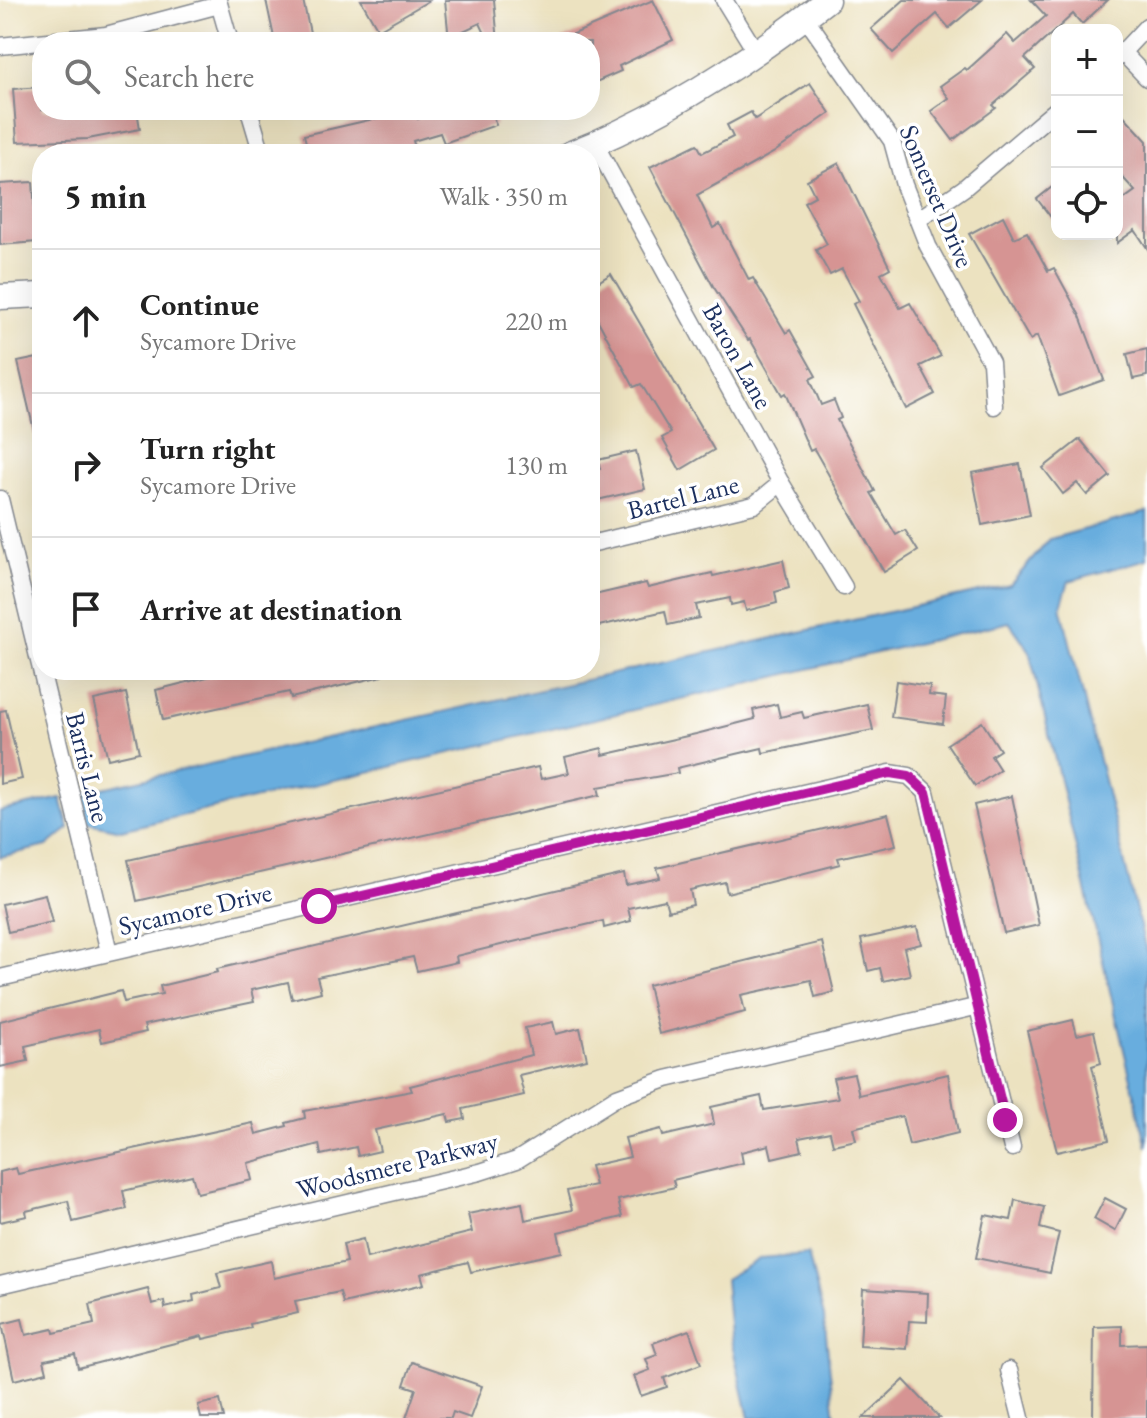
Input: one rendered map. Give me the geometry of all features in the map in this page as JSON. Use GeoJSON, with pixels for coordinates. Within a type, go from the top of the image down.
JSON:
{"type":"FeatureCollection","features":[{"type":"Feature","properties":{"kind":"street"},"geometry":{"type":"LineString","coordinates":[[724,0],[756,52]]}},
{"type":"Feature","properties":{"kind":"street"},"geometry":{"type":"LineString","coordinates":[[595,144],[671,106],[756,52],[827,0]]}},
{"type":"Feature","properties":{"kind":"street"},"geometry":{"type":"LineString","coordinates":[[116,32],[218,2],[227,32]]}},
{"type":"Feature","properties":{"kind":"street","name":"Somerset Drive"},"geometry":{"type":"LineString","coordinates":[[805,17],[892,141],[904,185],[928,246],[991,362],[994,406]]}},
{"type":"Feature","properties":{"kind":"street"},"geometry":{"type":"LineString","coordinates":[[1123,53],[1147,26]]}},
{"type":"Feature","properties":{"kind":"street"},"geometry":{"type":"LineString","coordinates":[[0,46],[32,43]]}},
{"type":"Feature","properties":{"kind":"street"},"geometry":{"type":"LineString","coordinates":[[1123,58],[1147,78]]}},
{"type":"Feature","properties":{"kind":"street"},"geometry":{"type":"LineString","coordinates":[[919,219],[964,188],[1051,114]]}},
{"type":"Feature","properties":{"kind":"street"},"geometry":{"type":"LineString","coordinates":[[252,120],[259,144]]}},
{"type":"Feature","properties":{"kind":"street","name":"Baron Lane"},"geometry":{"type":"LineString","coordinates":[[600,153],[781,483],[844,587]]}},
{"type":"Feature","properties":{"kind":"street"},"geometry":{"type":"LineString","coordinates":[[0,297],[32,295]]}},
{"type":"Feature","properties":{"kind":"street","name":"Bartel Lane"},"geometry":{"type":"LineString","coordinates":[[600,542],[754,505],[781,483]]}},
{"type":"Feature","properties":{"kind":"street","name":"Barris Lane"},"geometry":{"type":"LineString","coordinates":[[0,499],[5,549],[32,638]]}},
{"type":"Feature","properties":{"kind":"street","name":"Barris Lane"},"geometry":{"type":"LineString","coordinates":[[44,680],[109,952]]}},
{"type":"Feature","properties":{"kind":"street","name":"Sycamore Drive"},"geometry":{"type":"LineString","coordinates":[[0,978],[890,773],[909,776],[926,792],[975,1007],[1012,1148]]}},
{"type":"Feature","properties":{"kind":"street","name":"Woodsmere Parkway"},"geometry":{"type":"LineString","coordinates":[[0,1285],[480,1172],[517,1160],[617,1097],[666,1079],[975,1007]]}},
{"type":"Feature","properties":{"kind":"street"},"geometry":{"type":"LineString","coordinates":[[1009,1370],[1021,1418]]}},
{"type":"Feature","properties":{"kind":"water"},"geometry":{"type":"Polygon","coordinates":[[[1147,512],[1147,559],[1069,581],[1061,606],[1147,954],[1147,1147],[1029,650],[1009,622],[121,830],[88,823],[80,793],[585,680],[600,680],[600,677],[1010,585],[1050,539],[1147,512]]]}},
{"type":"Feature","properties":{"kind":"water"},"geometry":{"type":"Polygon","coordinates":[[[61,798],[69,828],[47,846],[0,857],[0,811],[61,798]]]}},
{"type":"Feature","properties":{"kind":"water"},"geometry":{"type":"Polygon","coordinates":[[[808,1254],[824,1317],[835,1418],[749,1418],[730,1335],[725,1279],[761,1258],[808,1254]]]}},
{"type":"Feature","properties":{"kind":"building"},"geometry":{"type":"Polygon","coordinates":[[[266,0],[303,0],[310,32],[273,32],[266,0]]]}},
{"type":"Feature","properties":{"kind":"building"},"geometry":{"type":"Polygon","coordinates":[[[361,0],[430,0],[378,30],[361,0]]]}},
{"type":"Feature","properties":{"kind":"building"},"geometry":{"type":"Polygon","coordinates":[[[445,0],[494,0],[497,32],[484,32],[480,23],[463,32],[448,32],[445,0]]]}},
{"type":"Feature","properties":{"kind":"building"},"geometry":{"type":"Polygon","coordinates":[[[653,0],[673,40],[619,66],[621,71],[600,80],[600,32],[578,32],[653,0]]]}},
{"type":"Feature","properties":{"kind":"building"},"geometry":{"type":"Polygon","coordinates":[[[904,0],[982,0],[949,28],[937,14],[893,53],[871,29],[904,0]]]}},
{"type":"Feature","properties":{"kind":"building"},"geometry":{"type":"Polygon","coordinates":[[[1031,0],[1108,0],[1082,24],[1073,14],[1062,24],[1051,24],[1051,34],[1025,58],[1035,69],[993,105],[996,108],[953,140],[931,111],[949,98],[940,86],[965,68],[967,70],[1007,34],[1015,43],[1046,16],[1031,0]]]}},
{"type":"Feature","properties":{"kind":"building"},"geometry":{"type":"Polygon","coordinates":[[[810,83],[830,113],[773,153],[697,195],[713,228],[720,224],[749,280],[753,278],[786,333],[790,330],[816,376],[810,379],[821,405],[834,400],[841,418],[837,420],[875,491],[871,493],[896,535],[905,530],[918,551],[884,572],[814,449],[810,451],[785,393],[782,395],[750,339],[713,286],[650,167],[697,144],[702,153],[733,137],[727,125],[751,112],[755,119],[810,83]]]}},
{"type":"Feature","properties":{"kind":"building"},"geometry":{"type":"Polygon","coordinates":[[[32,88],[32,120],[139,120],[140,129],[88,139],[17,142],[13,89],[32,88]]]}},
{"type":"Feature","properties":{"kind":"building"},"geometry":{"type":"Polygon","coordinates":[[[1123,115],[1147,141],[1147,248],[1135,230],[1123,239],[1123,200],[1135,191],[1123,178],[1123,115]]]}},
{"type":"Feature","properties":{"kind":"building"},"geometry":{"type":"Polygon","coordinates":[[[369,120],[494,120],[496,125],[444,143],[440,133],[413,141],[414,144],[306,144],[304,135],[369,120]]]}},
{"type":"Feature","properties":{"kind":"building"},"geometry":{"type":"Polygon","coordinates":[[[839,163],[890,268],[881,273],[900,308],[910,303],[941,356],[920,366],[935,394],[906,409],[853,304],[859,301],[842,269],[830,275],[816,250],[827,244],[804,202],[815,196],[807,180],[839,163]]]}},
{"type":"Feature","properties":{"kind":"building"},"geometry":{"type":"Polygon","coordinates":[[[32,182],[32,242],[0,245],[0,184],[32,182]]]}},
{"type":"Feature","properties":{"kind":"building"},"geometry":{"type":"Polygon","coordinates":[[[1051,188],[1051,217],[1037,199],[1051,188]]]}},
{"type":"Feature","properties":{"kind":"building"},"geometry":{"type":"Polygon","coordinates":[[[1003,216],[1014,238],[1027,232],[1048,271],[1054,268],[1080,316],[1104,380],[1059,396],[1037,336],[1030,340],[969,234],[1003,216]]]}},
{"type":"Feature","properties":{"kind":"building"},"geometry":{"type":"Polygon","coordinates":[[[611,274],[714,450],[680,470],[662,438],[671,433],[641,384],[634,387],[600,324],[600,281],[611,274]]]}},
{"type":"Feature","properties":{"kind":"building"},"geometry":{"type":"Polygon","coordinates":[[[1147,349],[1147,376],[1133,379],[1127,354],[1147,349]]]}},
{"type":"Feature","properties":{"kind":"building"},"geometry":{"type":"Polygon","coordinates":[[[32,359],[32,422],[18,362],[32,359]]]}},
{"type":"Feature","properties":{"kind":"building"},"geometry":{"type":"Polygon","coordinates":[[[1080,439],[1110,476],[1087,495],[1077,483],[1063,494],[1043,468],[1080,439]]]}},
{"type":"Feature","properties":{"kind":"building"},"geometry":{"type":"Polygon","coordinates":[[[636,451],[645,489],[600,499],[600,460],[636,451]]]}},
{"type":"Feature","properties":{"kind":"building"},"geometry":{"type":"Polygon","coordinates":[[[1020,464],[1030,515],[982,525],[972,473],[1020,464]]]}},
{"type":"Feature","properties":{"kind":"building"},"geometry":{"type":"Polygon","coordinates":[[[783,560],[789,588],[775,592],[777,603],[746,611],[744,602],[731,605],[730,598],[696,605],[699,618],[668,625],[665,611],[600,626],[600,594],[646,583],[648,588],[712,573],[713,576],[783,560]]]}},
{"type":"Feature","properties":{"kind":"building"},"geometry":{"type":"Polygon","coordinates":[[[196,680],[365,680],[291,698],[289,692],[163,720],[156,690],[196,680]]]}},
{"type":"Feature","properties":{"kind":"building"},"geometry":{"type":"Polygon","coordinates":[[[896,681],[930,686],[929,695],[946,697],[943,724],[891,717],[896,681]]]}},
{"type":"Feature","properties":{"kind":"building"},"geometry":{"type":"Polygon","coordinates":[[[126,693],[139,752],[108,759],[94,700],[126,693]]]}},
{"type":"Feature","properties":{"kind":"building"},"geometry":{"type":"Polygon","coordinates":[[[777,704],[780,717],[802,712],[804,718],[867,704],[873,730],[763,753],[762,748],[677,768],[678,773],[598,787],[600,795],[137,901],[128,860],[538,767],[541,779],[569,773],[565,757],[602,748],[603,755],[696,734],[755,719],[753,710],[777,704]]]}},
{"type":"Feature","properties":{"kind":"building"},"geometry":{"type":"Polygon","coordinates":[[[6,710],[22,779],[0,784],[0,711],[6,710]]]}},
{"type":"Feature","properties":{"kind":"building"},"geometry":{"type":"Polygon","coordinates":[[[982,722],[1000,750],[991,756],[1000,770],[975,786],[947,744],[982,722]]]}},
{"type":"Feature","properties":{"kind":"building"},"geometry":{"type":"Polygon","coordinates":[[[1012,796],[1039,925],[1004,933],[974,805],[1012,796]]]}},
{"type":"Feature","properties":{"kind":"building"},"geometry":{"type":"Polygon","coordinates":[[[888,814],[896,845],[838,858],[840,864],[727,893],[725,882],[690,890],[693,905],[668,911],[665,900],[628,908],[631,921],[604,928],[603,921],[513,942],[456,956],[457,962],[417,971],[413,957],[317,977],[321,992],[292,999],[288,982],[251,990],[254,1002],[144,1025],[146,1032],[102,1042],[99,1029],[25,1046],[28,1061],[0,1067],[0,1021],[121,991],[124,1002],[162,994],[160,986],[218,972],[217,969],[624,874],[626,885],[660,878],[657,868],[888,814]]]}},
{"type":"Feature","properties":{"kind":"building"},"geometry":{"type":"Polygon","coordinates":[[[45,894],[52,922],[8,932],[2,904],[45,894]]]}},
{"type":"Feature","properties":{"kind":"building"},"geometry":{"type":"Polygon","coordinates":[[[917,927],[921,944],[904,948],[910,975],[883,981],[880,968],[868,971],[861,939],[917,927]]]}},
{"type":"Feature","properties":{"kind":"building"},"geometry":{"type":"Polygon","coordinates":[[[822,942],[834,992],[815,997],[811,980],[741,995],[745,1012],[659,1034],[648,985],[822,942]]]}},
{"type":"Feature","properties":{"kind":"building"},"geometry":{"type":"Polygon","coordinates":[[[1073,1020],[1077,1035],[1094,1031],[1101,1063],[1092,1066],[1109,1140],[1057,1152],[1027,1031],[1073,1020]]]}},
{"type":"Feature","properties":{"kind":"building"},"geometry":{"type":"Polygon","coordinates":[[[553,1022],[556,1034],[580,1028],[587,1059],[519,1075],[524,1095],[463,1109],[465,1119],[449,1122],[447,1114],[375,1130],[380,1151],[358,1156],[356,1147],[321,1155],[319,1144],[248,1163],[252,1180],[197,1193],[192,1175],[123,1191],[127,1209],[73,1222],[68,1201],[26,1211],[27,1216],[0,1222],[0,1172],[16,1168],[18,1174],[253,1123],[256,1134],[287,1126],[286,1123],[305,1118],[304,1111],[412,1091],[410,1086],[531,1055],[525,1028],[553,1022]]]}},
{"type":"Feature","properties":{"kind":"building"},"geometry":{"type":"Polygon","coordinates":[[[854,1074],[859,1095],[948,1074],[958,1133],[909,1145],[902,1116],[853,1128],[856,1140],[833,1145],[830,1132],[799,1138],[802,1151],[772,1158],[769,1145],[741,1152],[743,1163],[673,1180],[675,1187],[618,1200],[622,1217],[558,1232],[562,1252],[471,1272],[468,1262],[421,1274],[424,1284],[343,1303],[340,1292],[295,1301],[298,1313],[250,1324],[251,1328],[203,1339],[202,1336],[78,1368],[75,1354],[44,1360],[47,1372],[14,1380],[2,1324],[22,1319],[26,1335],[53,1329],[54,1333],[94,1324],[90,1304],[148,1289],[152,1304],[164,1301],[165,1308],[194,1301],[193,1295],[221,1288],[217,1273],[271,1261],[274,1278],[347,1262],[343,1244],[363,1239],[367,1258],[472,1232],[468,1214],[522,1203],[525,1220],[572,1210],[567,1191],[595,1185],[590,1166],[630,1157],[625,1138],[661,1129],[663,1136],[714,1124],[711,1107],[761,1096],[764,1110],[838,1098],[833,1078],[854,1074]]]}},
{"type":"Feature","properties":{"kind":"building"},"geometry":{"type":"Polygon","coordinates":[[[1105,1198],[1126,1209],[1115,1231],[1094,1219],[1105,1198]]]}},
{"type":"Feature","properties":{"kind":"building"},"geometry":{"type":"Polygon","coordinates":[[[1015,1200],[1044,1207],[1040,1228],[1059,1233],[1050,1273],[976,1258],[985,1215],[1011,1220],[1015,1200]]]}},
{"type":"Feature","properties":{"kind":"building"},"geometry":{"type":"Polygon","coordinates":[[[863,1289],[928,1293],[927,1322],[909,1321],[907,1349],[860,1346],[863,1289]]]}},
{"type":"Feature","properties":{"kind":"building"},"geometry":{"type":"Polygon","coordinates":[[[1122,1326],[1122,1345],[1147,1344],[1147,1418],[1093,1418],[1094,1327],[1122,1326]]]}},
{"type":"Feature","properties":{"kind":"building"},"geometry":{"type":"Polygon","coordinates":[[[689,1330],[701,1364],[664,1378],[667,1387],[641,1396],[634,1376],[650,1370],[646,1359],[657,1355],[653,1343],[689,1330]]]}},
{"type":"Feature","properties":{"kind":"building"},"geometry":{"type":"Polygon","coordinates":[[[412,1362],[482,1386],[470,1418],[453,1412],[451,1418],[406,1418],[416,1389],[404,1385],[412,1362]]]}},
{"type":"Feature","properties":{"kind":"building"},"geometry":{"type":"Polygon","coordinates":[[[904,1380],[940,1418],[863,1418],[904,1380]]]}},
{"type":"Feature","properties":{"kind":"building"},"geometry":{"type":"Polygon","coordinates":[[[220,1400],[224,1418],[201,1418],[198,1405],[220,1400]]]}},
{"type":"Feature","properties":{"kind":"route"},"geometry":{"type":"LineString","coordinates":[[319,906],[890,773],[909,776],[926,792],[975,1007],[1005,1120]]}}]}
